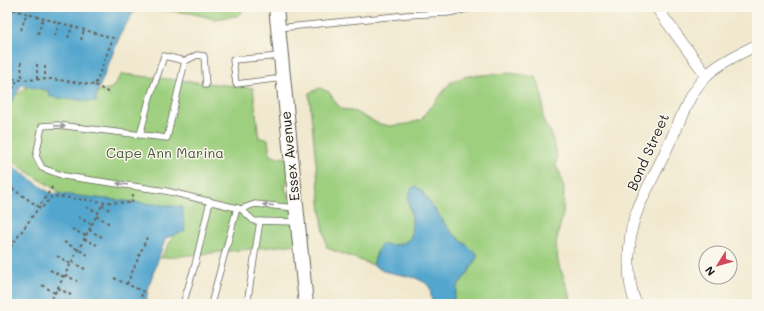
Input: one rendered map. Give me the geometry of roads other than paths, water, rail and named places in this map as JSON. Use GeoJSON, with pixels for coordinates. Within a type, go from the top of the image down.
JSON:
{"type":"FeatureCollection","features":[{"type":"Feature","properties":{"kind":"street","name":"Essex Avenue"},"geometry":{"type":"LineString","coordinates":[[276,7],[306,304]]}},
{"type":"Feature","properties":{"kind":"street"},"geometry":{"type":"LineString","coordinates":[[656,7],[706,75]]}},
{"type":"Feature","properties":{"kind":"street","name":"Bond Street"},"geometry":{"type":"LineString","coordinates":[[636,304],[630,285],[629,258],[631,232],[637,213],[683,111],[694,90],[706,75],[757,45]]}},
{"type":"Feature","properties":{"kind":"lane"},"geometry":{"type":"LineString","coordinates":[[278,28],[407,15],[448,13],[477,7]]}},
{"type":"Feature","properties":{"kind":"lane"},"geometry":{"type":"LineString","coordinates":[[140,135],[149,100],[164,56],[185,61],[197,55],[204,56],[206,85]]}},
{"type":"Feature","properties":{"kind":"lane"},"geometry":{"type":"LineString","coordinates":[[281,56],[233,60],[236,84],[283,78]]}},
{"type":"Feature","properties":{"kind":"lane"},"geometry":{"type":"LineString","coordinates":[[185,61],[167,138],[57,125],[42,126],[36,156],[42,168],[64,176],[160,190],[239,208],[254,221],[297,222]]}},
{"type":"Feature","properties":{"kind":"lane"},"geometry":{"type":"LineString","coordinates":[[183,304],[195,265],[210,201]]}},
{"type":"Feature","properties":{"kind":"lane"},"geometry":{"type":"LineString","coordinates":[[239,208],[255,204],[296,208]]}},
{"type":"Feature","properties":{"kind":"lane"},"geometry":{"type":"LineString","coordinates":[[211,304],[239,208]]}},
{"type":"Feature","properties":{"kind":"lane"},"geometry":{"type":"LineString","coordinates":[[247,304],[260,221]]}},
{"type":"Feature","properties":{"kind":"water"},"geometry":{"type":"Polygon","coordinates":[[[7,7],[136,7],[135,12],[121,33],[97,93],[96,102],[50,97],[49,91],[21,85],[7,111],[7,7]]]}},
{"type":"Feature","properties":{"kind":"water"},"geometry":{"type":"Polygon","coordinates":[[[7,162],[50,193],[182,207],[185,231],[166,238],[150,282],[145,304],[7,304],[7,162]]]}},
{"type":"Feature","properties":{"kind":"water"},"geometry":{"type":"Polygon","coordinates":[[[415,186],[421,190],[450,231],[478,255],[468,273],[458,285],[452,304],[432,304],[430,288],[426,283],[416,278],[383,271],[373,265],[378,249],[383,244],[401,244],[411,237],[412,218],[408,199],[411,189],[415,186]]]}},
{"type":"Feature","properties":{"kind":"park label","name":"Cape Ann Marina"},"geometry":{"type":"Point","coordinates":[165,153]}}]}
